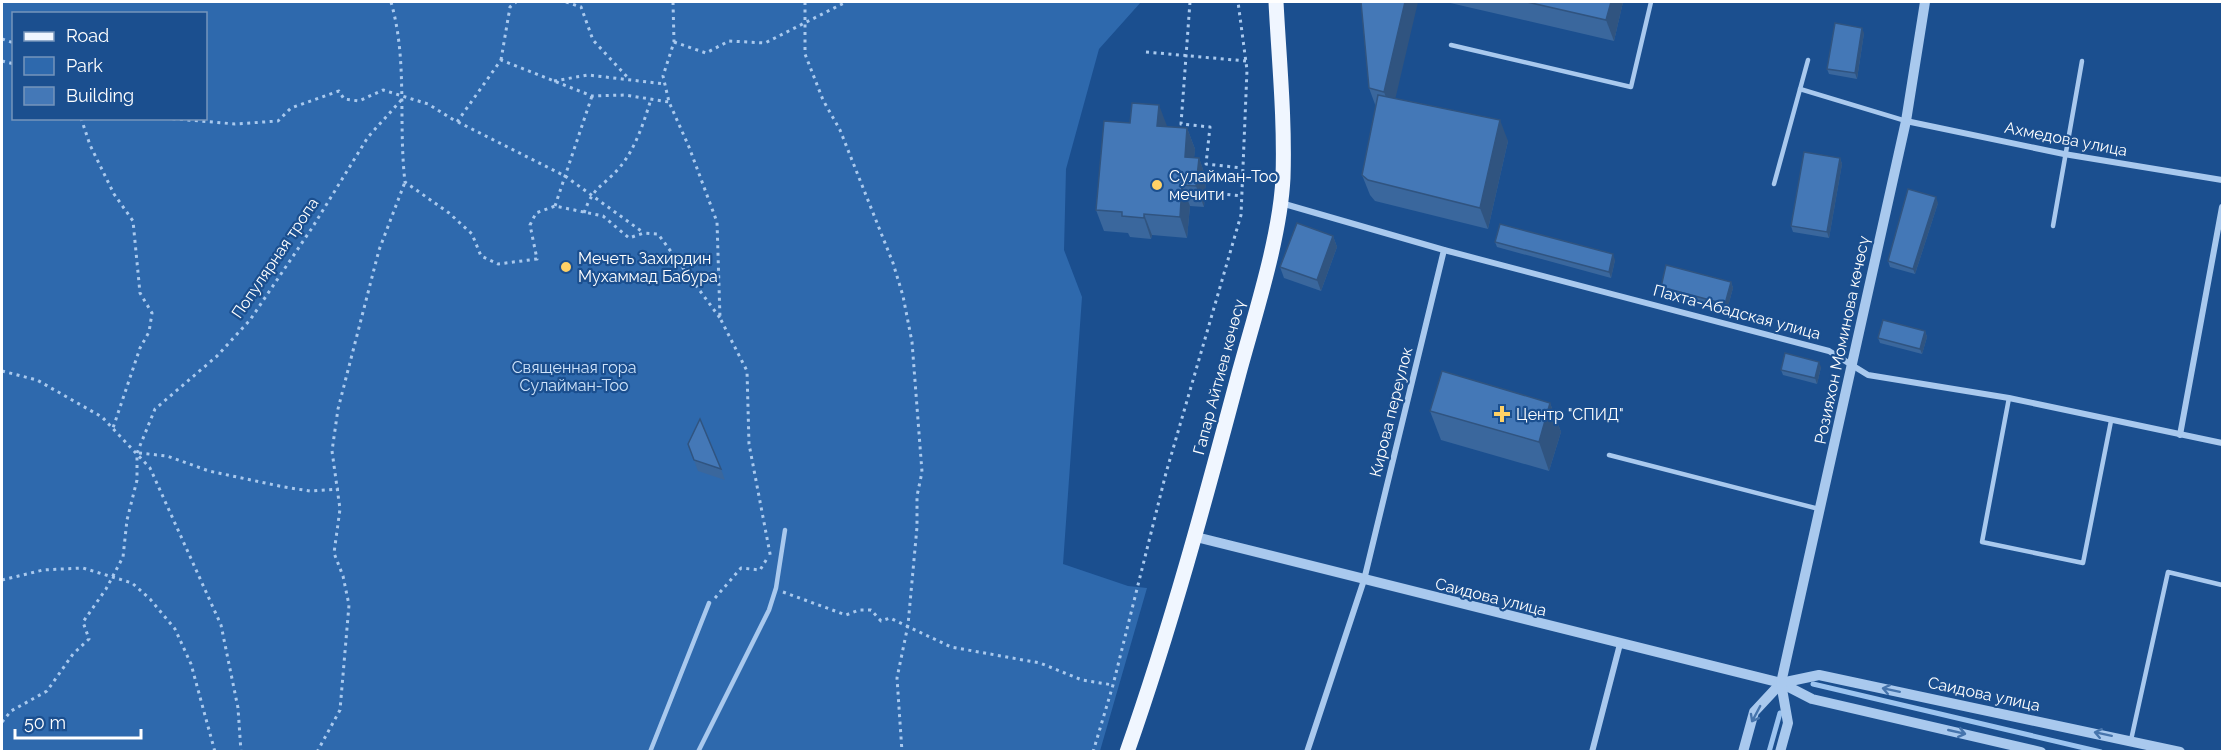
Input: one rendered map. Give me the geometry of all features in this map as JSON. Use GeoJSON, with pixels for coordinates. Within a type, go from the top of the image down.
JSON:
{"type":"FeatureCollection","features":[{"type":"Feature","properties":{"kind":"main road","name":"Гапар Айтиев көчөсү"},"geometry":{"type":"LineString","coordinates":[[1127,752],[1159,660],[1196,537],[1263,283],[1280,203],[1282,110],[1276,2]]}},
{"type":"Feature","properties":{"kind":"street","name":"Розияхон Моминова көчөсү"},"geometry":{"type":"LineString","coordinates":[[1780,752],[1788,723],[1781,683],[1906,121],[1924,2]]}},
{"type":"Feature","properties":{"kind":"street","name":"Ахмедова улица"},"geometry":{"type":"LineString","coordinates":[[1906,121],[2064,154],[2223,180]]}},
{"type":"Feature","properties":{"kind":"street","name":"Пахта-Абадская улица"},"geometry":{"type":"LineString","coordinates":[[1280,203],[1444,250],[1829,351],[1868,375],[2009,398],[2223,443]]}},
{"type":"Feature","properties":{"kind":"street"},"geometry":{"type":"LineString","coordinates":[[2180,435],[2223,207]]}},
{"type":"Feature","properties":{"kind":"street","name":"Кирова переулок"},"geometry":{"type":"LineString","coordinates":[[1308,752],[1364,580],[1444,250]]}},
{"type":"Feature","properties":{"kind":"street","name":"Саидова улица"},"geometry":{"type":"LineString","coordinates":[[1196,537],[1781,683],[1812,699],[2041,752]]}},
{"type":"Feature","properties":{"kind":"street"},"geometry":{"type":"LineString","coordinates":[[1592,752],[1620,644]]}},
{"type":"Feature","properties":{"kind":"street","name":"Саидова улица"},"geometry":{"type":"LineString","coordinates":[[1781,683],[1819,675],[2180,752]]}},
{"type":"Feature","properties":{"kind":"street"},"geometry":{"type":"LineString","coordinates":[[1743,752],[1754,712],[1781,683]]}},
{"type":"Feature","properties":{"kind":"lane"},"geometry":{"type":"LineString","coordinates":[[1451,45],[1631,87],[1651,2]]}},
{"type":"Feature","properties":{"kind":"lane"},"geometry":{"type":"LineString","coordinates":[[1773,184],[1808,60]]}},
{"type":"Feature","properties":{"kind":"lane"},"geometry":{"type":"LineString","coordinates":[[2053,226],[2082,61]]}},
{"type":"Feature","properties":{"kind":"lane"},"geometry":{"type":"LineString","coordinates":[[1800,89],[1906,121]]}},
{"type":"Feature","properties":{"kind":"lane"},"geometry":{"type":"LineString","coordinates":[[2009,398],[1982,542],[2083,563],[2110,421]]}},
{"type":"Feature","properties":{"kind":"lane"},"geometry":{"type":"LineString","coordinates":[[1609,455],[1821,509]]}},
{"type":"Feature","properties":{"kind":"lane"},"geometry":{"type":"LineString","coordinates":[[698,752],[770,610],[776,588],[784,530]]}},
{"type":"Feature","properties":{"kind":"lane"},"geometry":{"type":"LineString","coordinates":[[2131,740],[2168,572],[2223,585]]}},
{"type":"Feature","properties":{"kind":"lane"},"geometry":{"type":"LineString","coordinates":[[650,752],[710,603]]}},
{"type":"Feature","properties":{"kind":"path"},"geometry":{"type":"LineString","coordinates":[[317,752],[340,710],[346,659],[349,605],[343,576],[334,553],[340,509],[332,451],[338,409],[379,250],[405,182],[401,148],[404,97],[396,20],[391,2]]}},
{"type":"Feature","properties":{"kind":"path"},"geometry":{"type":"LineString","coordinates":[[458,122],[501,60],[510,7],[516,2]]}},
{"type":"Feature","properties":{"kind":"path"},"geometry":{"type":"LineString","coordinates":[[566,2],[582,7],[593,40],[632,81]]}},
{"type":"Feature","properties":{"kind":"path"},"geometry":{"type":"LineString","coordinates":[[673,2],[674,42],[663,76],[669,102],[689,147],[717,222],[720,318]]}},
{"type":"Feature","properties":{"kind":"path"},"geometry":{"type":"LineString","coordinates":[[805,2],[805,54],[823,100],[840,130],[893,263],[903,296],[912,342],[922,472],[917,496],[917,527],[908,625],[897,678],[902,752]]}},
{"type":"Feature","properties":{"kind":"path"},"geometry":{"type":"LineString","coordinates":[[674,42],[706,53],[729,41],[765,43],[846,2]]}},
{"type":"Feature","properties":{"kind":"path"},"geometry":{"type":"LineString","coordinates":[[1190,2],[1181,124],[1210,127],[1206,164],[1242,168]]}},
{"type":"Feature","properties":{"kind":"path"},"geometry":{"type":"LineString","coordinates":[[1093,752],[1113,685],[1166,473],[1241,215],[1246,61],[1239,2]]}},
{"type":"Feature","properties":{"kind":"path"},"geometry":{"type":"LineString","coordinates":[[1146,52],[1246,61]]}},
{"type":"Feature","properties":{"kind":"path"},"geometry":{"type":"LineString","coordinates":[[501,60],[591,96],[625,94],[669,102]]}},
{"type":"Feature","properties":{"kind":"path"},"geometry":{"type":"LineString","coordinates":[[552,81],[588,75],[665,84]]}},
{"type":"Feature","properties":{"kind":"path"},"geometry":{"type":"LineString","coordinates":[[176,120],[192,123],[215,121],[235,124],[278,121],[291,108],[325,98],[332,91],[339,91],[344,99],[359,101],[383,90],[428,104],[458,122],[565,176],[644,233]]}},
{"type":"Feature","properties":{"kind":"path"},"geometry":{"type":"LineString","coordinates":[[555,206],[591,96]]}},
{"type":"Feature","properties":{"kind":"path","name":"Популярная тропа"},"geometry":{"type":"LineString","coordinates":[[2,722],[11,711],[47,690],[73,654],[89,639],[83,622],[123,557],[127,520],[137,480],[137,453],[155,409],[217,356],[250,320],[312,228],[368,137],[404,97]]}},
{"type":"Feature","properties":{"kind":"path"},"geometry":{"type":"LineString","coordinates":[[584,213],[591,194],[620,168],[637,138],[651,99]]}},
{"type":"Feature","properties":{"kind":"path"},"geometry":{"type":"LineString","coordinates":[[82,120],[90,145],[114,194],[134,221],[140,293],[152,313],[149,332],[140,348],[113,428]]}},
{"type":"Feature","properties":{"kind":"path"},"geometry":{"type":"LineString","coordinates":[[405,182],[449,213],[472,234],[481,256],[498,264],[537,259],[530,225],[536,213],[555,206],[603,216],[629,238],[644,233],[658,234],[720,318],[747,370],[749,444],[769,556],[778,567]]}},
{"type":"Feature","properties":{"kind":"path"},"geometry":{"type":"LineString","coordinates":[[1205,192],[1242,196]]}},
{"type":"Feature","properties":{"kind":"path"},"geometry":{"type":"LineString","coordinates":[[2,371],[37,380],[102,417],[150,468],[221,625],[229,652],[238,708],[241,752]]}},
{"type":"Feature","properties":{"kind":"path"},"geometry":{"type":"LineString","coordinates":[[137,453],[166,456],[208,471],[284,487],[310,491],[339,489]]}},
{"type":"Feature","properties":{"kind":"path"},"geometry":{"type":"LineString","coordinates":[[710,603],[741,568],[760,570],[769,556]]}},
{"type":"Feature","properties":{"kind":"path"},"geometry":{"type":"LineString","coordinates":[[2,580],[42,570],[83,568],[132,583],[150,599],[175,629],[191,664],[215,752]]}},
{"type":"Feature","properties":{"kind":"path"},"geometry":{"type":"LineString","coordinates":[[776,588],[793,598],[846,615],[859,610],[871,610],[881,621],[890,618],[951,647],[1040,663],[1082,680],[1113,685]]}},
{"type":"Feature","properties":{"kind":"green space","name":"Священная гора Сулайман-Тоо"},"geometry":{"type":"Polygon","coordinates":[[[2,2],[1141,2],[1099,49],[1066,169],[1064,250],[1082,297],[1063,564],[1128,586],[1147,588],[1100,751],[2,751],[2,2]]]}},
{"type":"Feature","properties":{"kind":"building"},"geometry":{"type":"Polygon","coordinates":[[[1361,2],[1405,2],[1384,92],[1369,88],[1361,2]]]}},
{"type":"Feature","properties":{"kind":"building"},"geometry":{"type":"Polygon","coordinates":[[[1527,2],[1611,2],[1606,20],[1527,2]]]}},
{"type":"Feature","properties":{"kind":"building"},"geometry":{"type":"Polygon","coordinates":[[[1835,23],[1862,28],[1855,73],[1827,69],[1835,23]]]}},
{"type":"Feature","properties":{"kind":"building"},"geometry":{"type":"Polygon","coordinates":[[[1378,95],[1500,120],[1480,208],[1368,180],[1362,175],[1378,95]]]}},
{"type":"Feature","properties":{"kind":"building","name":"Сулайман-Тоо мечити"},"geometry":{"type":"Polygon","coordinates":[[[1132,103],[1159,105],[1157,126],[1187,128],[1185,157],[1199,158],[1196,186],[1182,185],[1180,217],[1144,214],[1144,218],[1122,216],[1122,212],[1096,210],[1104,121],[1130,123],[1132,103]]]}},
{"type":"Feature","properties":{"kind":"building"},"geometry":{"type":"Polygon","coordinates":[[[1804,152],[1840,158],[1827,232],[1791,226],[1804,152]]]}},
{"type":"Feature","properties":{"kind":"building"},"geometry":{"type":"Polygon","coordinates":[[[1908,189],[1936,197],[1913,269],[1888,261],[1908,189]]]}},
{"type":"Feature","properties":{"kind":"building"},"geometry":{"type":"Polygon","coordinates":[[[1297,223],[1333,236],[1317,280],[1280,267],[1297,223]]]}},
{"type":"Feature","properties":{"kind":"building"},"geometry":{"type":"Polygon","coordinates":[[[1500,224],[1613,254],[1609,272],[1495,242],[1500,224]]]}},
{"type":"Feature","properties":{"kind":"building"},"geometry":{"type":"Polygon","coordinates":[[[1666,265],[1731,282],[1725,304],[1661,287],[1666,265]]]}},
{"type":"Feature","properties":{"kind":"building"},"geometry":{"type":"Polygon","coordinates":[[[1883,320],[1925,331],[1920,349],[1878,338],[1883,320]]]}},
{"type":"Feature","properties":{"kind":"building"},"geometry":{"type":"Polygon","coordinates":[[[1785,353],[1819,362],[1815,378],[1781,370],[1785,353]]]}},
{"type":"Feature","properties":{"kind":"building"},"geometry":{"type":"Polygon","coordinates":[[[1442,371],[1550,403],[1539,442],[1430,411],[1442,371]]]}},
{"type":"Feature","properties":{"kind":"building"},"geometry":{"type":"Polygon","coordinates":[[[700,419],[721,469],[694,460],[688,444],[700,419]]]}},
{"type":"Feature","properties":{"kind":"waterway"},"geometry":{"type":"LineString","coordinates":[[1813,684],[2101,752]]}},
{"type":"Feature","properties":{"kind":"waterway"},"geometry":{"type":"LineString","coordinates":[[1769,752],[1780,713]]}},
{"type":"Feature","properties":{"kind":"place","name":"Сулайман-Тоо мечити"},"geometry":{"type":"Point","coordinates":[1157,185]}},
{"type":"Feature","properties":{"kind":"place","name":"Мечеть Захирдин Мухаммад Бабура"},"geometry":{"type":"Point","coordinates":[566,267]}},
{"type":"Feature","properties":{"kind":"place","name":"Центр \"СПИД\""},"geometry":{"type":"Point","coordinates":[1502,414]}}]}
